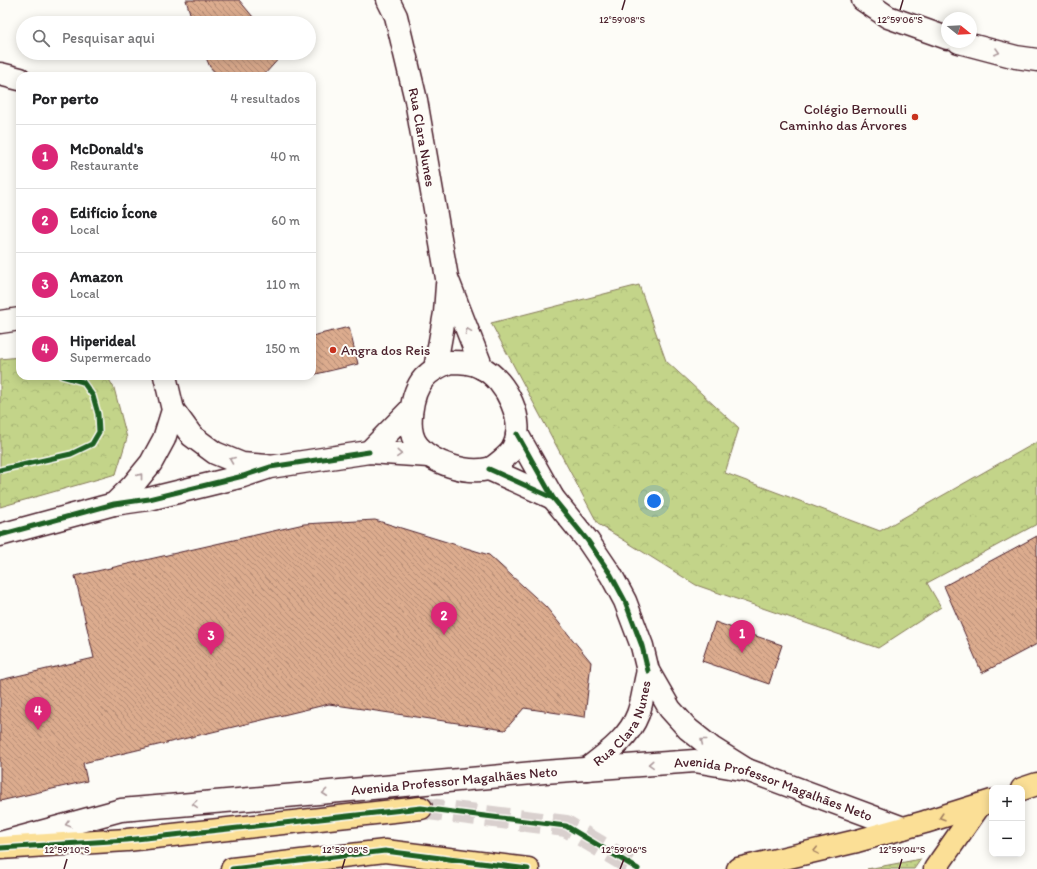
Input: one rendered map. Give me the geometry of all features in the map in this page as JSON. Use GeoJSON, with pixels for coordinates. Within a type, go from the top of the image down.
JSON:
{"type":"FeatureCollection","features":[{"type":"Feature","properties":{"kind":"main road"},"geometry":{"type":"LineString","coordinates":[[1025,788],[1037,784]]}},
{"type":"Feature","properties":{"kind":"main road","name":"Avenida Professor Magalhães Neto"},"geometry":{"type":"LineString","coordinates":[[738,869],[857,842],[986,803]]}},
{"type":"Feature","properties":{"kind":"main road"},"geometry":{"type":"LineString","coordinates":[[935,869],[986,803]]}},
{"type":"Feature","properties":{"kind":"main road"},"geometry":{"type":"LineString","coordinates":[[0,848],[128,840],[421,808]]}},
{"type":"Feature","properties":{"kind":"main road"},"geometry":{"type":"LineString","coordinates":[[232,869],[385,851],[528,869]]}},
{"type":"Feature","properties":{"kind":"street","name":"Rua Clara Nunes"},"geometry":{"type":"LineString","coordinates":[[388,0],[396,16],[416,100],[447,278],[482,368]]}},
{"type":"Feature","properties":{"kind":"street"},"geometry":{"type":"LineString","coordinates":[[863,0],[888,17],[941,36]]}},
{"type":"Feature","properties":{"kind":"street"},"geometry":{"type":"LineString","coordinates":[[977,47],[1016,57],[1037,60]]}},
{"type":"Feature","properties":{"kind":"street"},"geometry":{"type":"LineString","coordinates":[[0,74],[16,78]]}},
{"type":"Feature","properties":{"kind":"street","name":"Rua Clara Nunes"},"geometry":{"type":"LineString","coordinates":[[435,368],[444,313],[447,278]]}},
{"type":"Feature","properties":{"kind":"street"},"geometry":{"type":"LineString","coordinates":[[0,322],[16,320]]}},
{"type":"Feature","properties":{"kind":"street"},"geometry":{"type":"LineString","coordinates":[[450,362],[466,362],[482,368],[496,378],[507,394],[516,413],[517,434],[513,449],[502,460],[489,469],[473,470],[449,465],[429,456],[417,445],[411,428],[411,409],[415,394],[423,378],[435,368],[450,362]]}},
{"type":"Feature","properties":{"kind":"street"},"geometry":{"type":"LineString","coordinates":[[166,380],[173,410],[192,436],[215,453],[242,464],[270,467]]}},
{"type":"Feature","properties":{"kind":"street"},"geometry":{"type":"LineString","coordinates":[[369,452],[411,409]]}},
{"type":"Feature","properties":{"kind":"street"},"geometry":{"type":"LineString","coordinates":[[114,504],[133,485],[150,463],[164,439],[173,410]]}},
{"type":"Feature","properties":{"kind":"street","name":"Rua Clara Nunes"},"geometry":{"type":"LineString","coordinates":[[517,434],[553,498],[588,541],[611,575],[625,601],[642,646],[648,671],[670,709],[688,729],[712,748],[747,770]]}},
{"type":"Feature","properties":{"kind":"street"},"geometry":{"type":"LineString","coordinates":[[0,535],[114,504],[149,499],[243,476],[270,467],[369,452],[429,456]]}},
{"type":"Feature","properties":{"kind":"street","name":"Rua Clara Nunes"},"geometry":{"type":"LineString","coordinates":[[489,469],[553,498]]}},
{"type":"Feature","properties":{"kind":"street","name":"Rua Clara Nunes"},"geometry":{"type":"LineString","coordinates":[[587,769],[615,747],[638,715],[648,671]]}},
{"type":"Feature","properties":{"kind":"street","name":"Avenida Professor Magalhães Neto"},"geometry":{"type":"LineString","coordinates":[[0,843],[121,810],[587,769],[695,761],[747,770],[903,828]]}},
{"type":"Feature","properties":{"kind":"green space"},"geometry":{"type":"Polygon","coordinates":[[[639,285],[666,361],[739,428],[725,473],[880,531],[1037,442],[1037,524],[927,583],[941,607],[878,648],[696,585],[598,524],[491,323],[639,285]]]}},
{"type":"Feature","properties":{"kind":"green space"},"geometry":{"type":"Polygon","coordinates":[[[16,357],[16,380],[109,380],[114,388],[127,438],[116,474],[0,507],[0,359],[16,357]]]}},
{"type":"Feature","properties":{"kind":"green space"},"geometry":{"type":"Polygon","coordinates":[[[921,859],[914,869],[867,869],[921,859]]]}},
{"type":"Feature","properties":{"kind":"building"},"geometry":{"type":"Polygon","coordinates":[[[186,0],[239,0],[252,16],[191,16],[186,0]]]}},
{"type":"Feature","properties":{"kind":"building"},"geometry":{"type":"Polygon","coordinates":[[[207,60],[278,60],[267,72],[214,72],[207,60]]]}},
{"type":"Feature","properties":{"kind":"building","name":"Angra dos Reis"},"geometry":{"type":"Polygon","coordinates":[[[349,327],[358,364],[316,374],[316,335],[349,327]]]}},
{"type":"Feature","properties":{"kind":"building"},"geometry":{"type":"Polygon","coordinates":[[[375,520],[489,555],[546,607],[591,662],[585,717],[524,708],[505,730],[329,704],[83,763],[87,781],[0,801],[0,680],[94,658],[75,576],[304,524],[375,520]]]}},
{"type":"Feature","properties":{"kind":"building"},"geometry":{"type":"Polygon","coordinates":[[[1037,536],[1037,644],[982,673],[944,586],[1037,536]]]}},
{"type":"Feature","properties":{"kind":"building"},"geometry":{"type":"Polygon","coordinates":[[[715,622],[782,645],[769,684],[702,661],[715,622]]]}},
{"type":"Feature","properties":{"kind":"tunnel"},"geometry":{"type":"LineString","coordinates":[[421,808],[566,826],[638,869]]}},
{"type":"Feature","properties":{"kind":"cycle path"},"geometry":{"type":"LineString","coordinates":[[0,470],[71,454],[92,444],[99,432],[98,414],[93,396],[83,382],[76,380]]}},
{"type":"Feature","properties":{"kind":"cycle path"},"geometry":{"type":"LineString","coordinates":[[517,434],[553,498],[588,541],[611,575],[625,601],[642,646],[648,671]]}},
{"type":"Feature","properties":{"kind":"cycle path"},"geometry":{"type":"LineString","coordinates":[[0,535],[114,504],[149,499],[243,476],[270,467],[369,452]]}},
{"type":"Feature","properties":{"kind":"cycle path"},"geometry":{"type":"LineString","coordinates":[[489,469],[553,498]]}},
{"type":"Feature","properties":{"kind":"cycle path"},"geometry":{"type":"LineString","coordinates":[[0,848],[127,840],[421,808],[566,826],[638,869]]}},
{"type":"Feature","properties":{"kind":"cycle path"},"geometry":{"type":"LineString","coordinates":[[232,869],[385,851],[528,869]]}},
{"type":"Feature","properties":{"kind":"place","name":"Colégio Bernoulli Caminho das Árvores"},"geometry":{"type":"Point","coordinates":[915,117]}},
{"type":"Feature","properties":{"kind":"place","name":"Angra dos Reis"},"geometry":{"type":"Point","coordinates":[333,350]}},
{"type":"Feature","properties":{"kind":"place","name":"Edifício Ícone"},"geometry":{"type":"Point","coordinates":[444,635]}},
{"type":"Feature","properties":{"kind":"place","name":"McDonald's"},"geometry":{"type":"Point","coordinates":[742,653]}},
{"type":"Feature","properties":{"kind":"place","name":"Amazon"},"geometry":{"type":"Point","coordinates":[211,655]}},
{"type":"Feature","properties":{"kind":"place","name":"Hiperideal"},"geometry":{"type":"Point","coordinates":[38,730]}}]}
